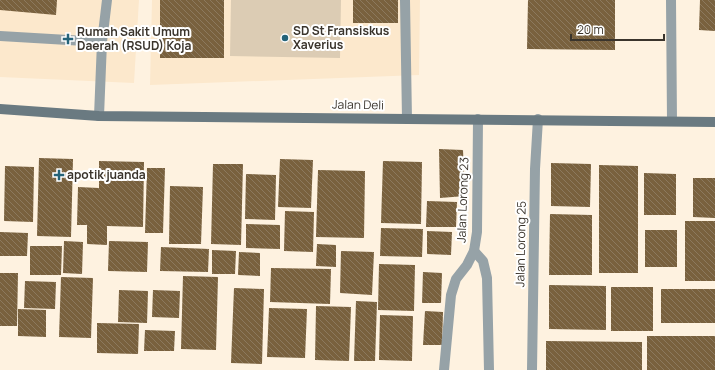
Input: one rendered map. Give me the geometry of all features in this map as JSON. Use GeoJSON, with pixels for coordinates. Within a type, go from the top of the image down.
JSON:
{"type":"FeatureCollection","features":[{"type":"Feature","properties":{"kind":"street"},"geometry":{"type":"LineString","coordinates":[[99,116],[102,42],[107,0]]}},
{"type":"Feature","properties":{"kind":"street"},"geometry":{"type":"LineString","coordinates":[[405,0],[407,119]]}},
{"type":"Feature","properties":{"kind":"street"},"geometry":{"type":"LineString","coordinates":[[671,0],[672,121]]}},
{"type":"Feature","properties":{"kind":"street"},"geometry":{"type":"LineString","coordinates":[[0,36],[102,42]]}},
{"type":"Feature","properties":{"kind":"street","name":"Jalan Deli"},"geometry":{"type":"LineString","coordinates":[[0,109],[99,116],[538,119],[715,122]]}},
{"type":"Feature","properties":{"kind":"street","name":"Jalan Lorong 23"},"geometry":{"type":"LineString","coordinates":[[444,370],[451,294],[456,279],[467,265],[474,251],[477,232],[478,119]]}},
{"type":"Feature","properties":{"kind":"street","name":"Jalan Lorong 25"},"geometry":{"type":"LineString","coordinates":[[532,370],[535,168],[538,119]]}},
{"type":"Feature","properties":{"kind":"street"},"geometry":{"type":"LineString","coordinates":[[474,251],[483,261],[487,278],[489,370]]}},
{"type":"Feature","properties":{"kind":"shaded area","name":"Rumah Sakit Umum Daerah (RSUD) Koja"},"geometry":{"type":"Polygon","coordinates":[[[0,0],[139,0],[134,83],[0,77],[0,0]]]}},
{"type":"Feature","properties":{"kind":"shaded area","name":"SD St Fransiskus Xaverius"},"geometry":{"type":"Polygon","coordinates":[[[152,0],[420,0],[419,75],[150,85],[152,0]]]}},
{"type":"Feature","properties":{"kind":"shaded area"},"geometry":{"type":"Polygon","coordinates":[[[231,0],[341,0],[340,58],[230,56],[231,0]]]}},
{"type":"Feature","properties":{"kind":"building"},"geometry":{"type":"Polygon","coordinates":[[[0,0],[57,0],[56,15],[0,10],[0,0]]]}},
{"type":"Feature","properties":{"kind":"building"},"geometry":{"type":"Polygon","coordinates":[[[160,0],[224,0],[224,58],[160,58],[160,0]]]}},
{"type":"Feature","properties":{"kind":"building"},"geometry":{"type":"Polygon","coordinates":[[[353,0],[398,0],[398,23],[353,23],[353,0]]]}},
{"type":"Feature","properties":{"kind":"building"},"geometry":{"type":"Polygon","coordinates":[[[528,0],[615,0],[615,50],[527,49],[528,0]]]}},
{"type":"Feature","properties":{"kind":"building"},"geometry":{"type":"Polygon","coordinates":[[[700,0],[715,0],[715,31],[699,30],[700,0]]]}},
{"type":"Feature","properties":{"kind":"building"},"geometry":{"type":"Polygon","coordinates":[[[439,149],[463,150],[465,196],[440,198],[439,149]]]}},
{"type":"Feature","properties":{"kind":"building"},"geometry":{"type":"Polygon","coordinates":[[[39,158],[73,159],[71,237],[37,236],[39,158]]]}},
{"type":"Feature","properties":{"kind":"building"},"geometry":{"type":"Polygon","coordinates":[[[280,159],[313,160],[311,208],[278,207],[280,159]]]}},
{"type":"Feature","properties":{"kind":"building"},"geometry":{"type":"Polygon","coordinates":[[[99,161],[144,162],[143,227],[107,226],[107,245],[87,244],[87,225],[77,225],[78,187],[99,188],[99,161]]]}},
{"type":"Feature","properties":{"kind":"building"},"geometry":{"type":"Polygon","coordinates":[[[383,161],[422,162],[421,224],[381,223],[383,161]]]}},
{"type":"Feature","properties":{"kind":"building"},"geometry":{"type":"Polygon","coordinates":[[[551,163],[591,164],[590,207],[551,206],[551,163]]]}},
{"type":"Feature","properties":{"kind":"building"},"geometry":{"type":"Polygon","coordinates":[[[213,164],[243,164],[241,245],[211,244],[213,164]]]}},
{"type":"Feature","properties":{"kind":"building"},"geometry":{"type":"Polygon","coordinates":[[[599,165],[638,166],[638,273],[599,273],[599,165]]]}},
{"type":"Feature","properties":{"kind":"building"},"geometry":{"type":"Polygon","coordinates":[[[5,166],[34,167],[33,222],[4,221],[5,166]]]}},
{"type":"Feature","properties":{"kind":"building"},"geometry":{"type":"Polygon","coordinates":[[[147,168],[165,168],[163,233],[145,233],[147,168]]]}},
{"type":"Feature","properties":{"kind":"building"},"geometry":{"type":"Polygon","coordinates":[[[318,170],[365,171],[364,238],[316,237],[318,170]]]}},
{"type":"Feature","properties":{"kind":"building"},"geometry":{"type":"Polygon","coordinates":[[[644,173],[676,174],[676,215],[644,215],[644,173]]]}},
{"type":"Feature","properties":{"kind":"building"},"geometry":{"type":"Polygon","coordinates":[[[246,174],[276,175],[275,220],[245,219],[246,174]]]}},
{"type":"Feature","properties":{"kind":"building"},"geometry":{"type":"Polygon","coordinates":[[[693,178],[715,178],[715,218],[693,217],[693,178]]]}},
{"type":"Feature","properties":{"kind":"building"},"geometry":{"type":"Polygon","coordinates":[[[170,186],[203,187],[201,244],[169,244],[170,186]]]}},
{"type":"Feature","properties":{"kind":"building"},"geometry":{"type":"Polygon","coordinates":[[[427,201],[457,202],[456,227],[426,227],[427,201]]]}},
{"type":"Feature","properties":{"kind":"building"},"geometry":{"type":"Polygon","coordinates":[[[285,211],[314,212],[313,252],[284,251],[285,211]]]}},
{"type":"Feature","properties":{"kind":"building"},"geometry":{"type":"Polygon","coordinates":[[[550,214],[592,215],[592,275],[549,275],[550,214]]]}},
{"type":"Feature","properties":{"kind":"building"},"geometry":{"type":"Polygon","coordinates":[[[685,221],[715,221],[715,281],[685,281],[685,221]]]}},
{"type":"Feature","properties":{"kind":"building"},"geometry":{"type":"Polygon","coordinates":[[[246,224],[280,225],[280,249],[246,248],[246,224]]]}},
{"type":"Feature","properties":{"kind":"building"},"geometry":{"type":"Polygon","coordinates":[[[381,228],[423,229],[422,257],[380,256],[381,228]]]}},
{"type":"Feature","properties":{"kind":"building"},"geometry":{"type":"Polygon","coordinates":[[[645,230],[677,230],[677,267],[645,267],[645,230]]]}},
{"type":"Feature","properties":{"kind":"building"},"geometry":{"type":"Polygon","coordinates":[[[427,231],[452,232],[451,255],[427,254],[427,231]]]}},
{"type":"Feature","properties":{"kind":"building"},"geometry":{"type":"Polygon","coordinates":[[[0,232],[28,233],[27,256],[0,256],[0,232]]]}},
{"type":"Feature","properties":{"kind":"building"},"geometry":{"type":"Polygon","coordinates":[[[64,241],[83,242],[82,274],[63,273],[64,241]]]}},
{"type":"Feature","properties":{"kind":"building"},"geometry":{"type":"Polygon","coordinates":[[[109,241],[148,242],[147,272],[108,271],[109,241]]]}},
{"type":"Feature","properties":{"kind":"building"},"geometry":{"type":"Polygon","coordinates":[[[317,244],[336,245],[336,267],[316,266],[317,244]]]}},
{"type":"Feature","properties":{"kind":"building"},"geometry":{"type":"Polygon","coordinates":[[[30,246],[62,246],[61,275],[30,275],[30,246]]]}},
{"type":"Feature","properties":{"kind":"building"},"geometry":{"type":"Polygon","coordinates":[[[161,247],[209,249],[208,272],[160,271],[161,247]]]}},
{"type":"Feature","properties":{"kind":"building"},"geometry":{"type":"Polygon","coordinates":[[[212,250],[236,251],[235,274],[212,274],[212,250]]]}},
{"type":"Feature","properties":{"kind":"building"},"geometry":{"type":"Polygon","coordinates":[[[341,251],[374,252],[372,295],[340,293],[341,251]]]}},
{"type":"Feature","properties":{"kind":"building"},"geometry":{"type":"Polygon","coordinates":[[[239,252],[260,253],[260,276],[238,275],[239,252]]]}},
{"type":"Feature","properties":{"kind":"building"},"geometry":{"type":"Polygon","coordinates":[[[379,264],[415,265],[414,311],[378,310],[379,264]]]}},
{"type":"Feature","properties":{"kind":"building"},"geometry":{"type":"Polygon","coordinates":[[[271,268],[331,269],[330,304],[270,302],[271,268]]]}},
{"type":"Feature","properties":{"kind":"building"},"geometry":{"type":"Polygon","coordinates":[[[423,272],[442,273],[441,303],[422,303],[423,272]]]}},
{"type":"Feature","properties":{"kind":"building"},"geometry":{"type":"Polygon","coordinates":[[[0,273],[18,273],[17,326],[0,326],[0,273]]]}},
{"type":"Feature","properties":{"kind":"building"},"geometry":{"type":"Polygon","coordinates":[[[183,276],[218,277],[216,350],[181,349],[183,276]]]}},
{"type":"Feature","properties":{"kind":"building"},"geometry":{"type":"Polygon","coordinates":[[[61,277],[93,278],[91,338],[59,337],[61,277]]]}},
{"type":"Feature","properties":{"kind":"building"},"geometry":{"type":"Polygon","coordinates":[[[25,281],[56,282],[55,309],[24,308],[25,281]]]}},
{"type":"Feature","properties":{"kind":"building"},"geometry":{"type":"Polygon","coordinates":[[[549,285],[606,286],[606,330],[549,329],[549,285]]]}},
{"type":"Feature","properties":{"kind":"building"},"geometry":{"type":"Polygon","coordinates":[[[611,287],[653,287],[653,331],[611,331],[611,287]]]}},
{"type":"Feature","properties":{"kind":"building"},"geometry":{"type":"Polygon","coordinates":[[[234,288],[264,289],[262,364],[231,363],[234,288]]]}},
{"type":"Feature","properties":{"kind":"building"},"geometry":{"type":"Polygon","coordinates":[[[661,289],[715,289],[715,323],[661,323],[661,289]]]}},
{"type":"Feature","properties":{"kind":"building"},"geometry":{"type":"Polygon","coordinates":[[[119,290],[148,291],[147,323],[118,322],[119,290]]]}},
{"type":"Feature","properties":{"kind":"building"},"geometry":{"type":"Polygon","coordinates":[[[153,290],[180,291],[179,318],[152,317],[153,290]]]}},
{"type":"Feature","properties":{"kind":"building"},"geometry":{"type":"Polygon","coordinates":[[[356,301],[377,302],[375,361],[354,361],[356,301]]]}},
{"type":"Feature","properties":{"kind":"building"},"geometry":{"type":"Polygon","coordinates":[[[316,306],[351,307],[349,361],[315,360],[316,306]]]}},
{"type":"Feature","properties":{"kind":"building"},"geometry":{"type":"Polygon","coordinates":[[[269,308],[307,309],[305,358],[267,357],[269,308]]]}},
{"type":"Feature","properties":{"kind":"building"},"geometry":{"type":"Polygon","coordinates":[[[18,309],[46,310],[46,337],[18,336],[18,309]]]}},
{"type":"Feature","properties":{"kind":"building"},"geometry":{"type":"Polygon","coordinates":[[[425,311],[443,312],[442,345],[423,345],[425,311]]]}},
{"type":"Feature","properties":{"kind":"building"},"geometry":{"type":"Polygon","coordinates":[[[380,315],[413,316],[412,361],[379,360],[380,315]]]}},
{"type":"Feature","properties":{"kind":"building"},"geometry":{"type":"Polygon","coordinates":[[[97,323],[139,324],[138,354],[97,353],[97,323]]]}},
{"type":"Feature","properties":{"kind":"building"},"geometry":{"type":"Polygon","coordinates":[[[145,330],[175,331],[174,351],[144,351],[145,330]]]}},
{"type":"Feature","properties":{"kind":"building"},"geometry":{"type":"Polygon","coordinates":[[[647,336],[715,336],[715,370],[647,370],[647,336]]]}},
{"type":"Feature","properties":{"kind":"building"},"geometry":{"type":"Polygon","coordinates":[[[546,341],[642,342],[642,370],[546,370],[546,341]]]}},
{"type":"Feature","properties":{"kind":"place","name":"SD St Fransiskus Xaverius"},"geometry":{"type":"Point","coordinates":[285,38]}},
{"type":"Feature","properties":{"kind":"place","name":"Rumah Sakit Umum Daerah (RSUD) Koja"},"geometry":{"type":"Point","coordinates":[68,39]}},
{"type":"Feature","properties":{"kind":"place","name":"apotik juanda"},"geometry":{"type":"Point","coordinates":[59,175]}}]}
